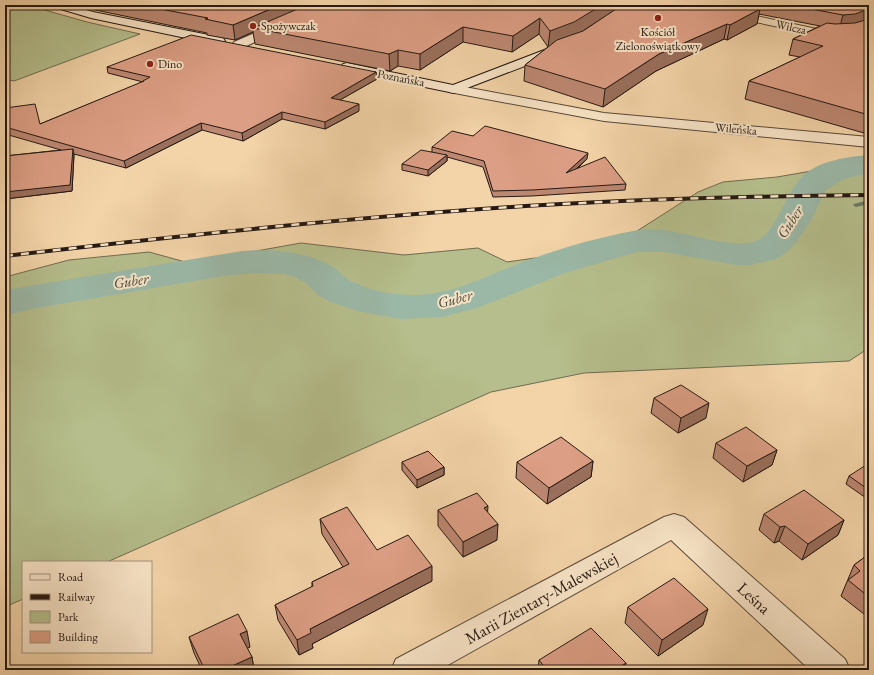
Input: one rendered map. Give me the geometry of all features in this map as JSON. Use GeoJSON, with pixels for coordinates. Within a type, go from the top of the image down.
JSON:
{"type":"FeatureCollection","features":[{"type":"Feature","properties":{"kind":"street"},"geometry":{"type":"LineString","coordinates":[[58,5],[91,15],[261,50]]}},
{"type":"Feature","properties":{"kind":"street"},"geometry":{"type":"LineString","coordinates":[[238,45],[328,5]]}},
{"type":"Feature","properties":{"kind":"street","name":"Wilcza"},"geometry":{"type":"LineString","coordinates":[[689,5],[831,34],[848,35],[858,33],[869,27]]}},
{"type":"Feature","properties":{"kind":"street"},"geometry":{"type":"LineString","coordinates":[[454,89],[570,44]]}},
{"type":"Feature","properties":{"kind":"street","name":"Poznańska"},"geometry":{"type":"LineString","coordinates":[[338,65],[454,89],[604,117]]}},
{"type":"Feature","properties":{"kind":"street","name":"Wileńska"},"geometry":{"type":"LineString","coordinates":[[604,117],[869,142]]}},
{"type":"Feature","properties":{"kind":"street","name":"Marii Zientary-Malewskiej"},"geometry":{"type":"LineString","coordinates":[[408,670],[674,525]]}},
{"type":"Feature","properties":{"kind":"street","name":"Leśna"},"geometry":{"type":"LineString","coordinates":[[674,525],[833,670]]}},
{"type":"Feature","properties":{"kind":"green space"},"geometry":{"type":"Polygon","coordinates":[[[5,5],[27,5],[87,22],[140,34],[14,81],[5,79],[5,5]]]}},
{"type":"Feature","properties":{"kind":"green space"},"geometry":{"type":"Polygon","coordinates":[[[869,161],[869,348],[849,361],[584,373],[491,392],[109,561],[22,561],[22,599],[5,607],[5,277],[69,260],[149,252],[189,263],[301,243],[404,255],[478,248],[507,262],[612,247],[698,192],[723,182],[777,177],[869,161]]]}},
{"type":"Feature","properties":{"kind":"building"},"geometry":{"type":"Polygon","coordinates":[[[139,5],[280,5],[233,25],[205,19],[208,18],[139,5]]]}},
{"type":"Feature","properties":{"kind":"building"},"geometry":{"type":"Polygon","coordinates":[[[307,5],[602,5],[574,22],[550,31],[540,18],[513,36],[463,27],[420,54],[398,50],[389,54],[253,28],[307,5]]]}},
{"type":"Feature","properties":{"kind":"building"},"geometry":{"type":"Polygon","coordinates":[[[622,5],[739,5],[760,9],[730,25],[727,24],[659,54],[605,89],[525,65],[557,40],[583,31],[622,5]]]}},
{"type":"Feature","properties":{"kind":"building"},"geometry":{"type":"Polygon","coordinates":[[[790,5],[869,5],[869,9],[855,14],[843,15],[790,5]]]}},
{"type":"Feature","properties":{"kind":"building"},"geometry":{"type":"Polygon","coordinates":[[[869,19],[869,115],[749,81],[823,46],[793,39],[827,23],[855,23],[869,19]]]}},
{"type":"Feature","properties":{"kind":"building"},"geometry":{"type":"Polygon","coordinates":[[[191,35],[376,72],[331,98],[359,104],[325,122],[282,112],[242,133],[201,123],[124,161],[5,127],[5,108],[35,104],[40,124],[144,81],[150,77],[107,67],[191,35]]]}},
{"type":"Feature","properties":{"kind":"building"},"geometry":{"type":"Polygon","coordinates":[[[485,126],[588,153],[566,173],[605,157],[626,184],[493,191],[484,161],[432,147],[452,131],[473,136],[485,126]]]}},
{"type":"Feature","properties":{"kind":"building"},"geometry":{"type":"Polygon","coordinates":[[[73,149],[70,185],[5,192],[5,156],[73,149]]]}},
{"type":"Feature","properties":{"kind":"building"},"geometry":{"type":"Polygon","coordinates":[[[421,150],[447,155],[428,170],[402,164],[421,150]]]}},
{"type":"Feature","properties":{"kind":"building"},"geometry":{"type":"Polygon","coordinates":[[[681,385],[709,403],[681,418],[654,398],[681,385]]]}},
{"type":"Feature","properties":{"kind":"building"},"geometry":{"type":"Polygon","coordinates":[[[746,427],[777,450],[747,466],[716,443],[746,427]]]}},
{"type":"Feature","properties":{"kind":"building"},"geometry":{"type":"Polygon","coordinates":[[[561,437],[593,461],[549,488],[517,462],[561,437]]]}},
{"type":"Feature","properties":{"kind":"building"},"geometry":{"type":"Polygon","coordinates":[[[428,451],[444,467],[417,480],[402,462],[428,451]]]}},
{"type":"Feature","properties":{"kind":"building"},"geometry":{"type":"Polygon","coordinates":[[[866,465],[869,467],[869,490],[849,476],[866,465]]]}},
{"type":"Feature","properties":{"kind":"building"},"geometry":{"type":"Polygon","coordinates":[[[804,490],[844,520],[808,544],[785,526],[780,527],[764,514],[804,490]]]}},
{"type":"Feature","properties":{"kind":"building"},"geometry":{"type":"Polygon","coordinates":[[[477,493],[488,506],[484,508],[498,524],[463,542],[438,510],[477,493]]]}},
{"type":"Feature","properties":{"kind":"building"},"geometry":{"type":"Polygon","coordinates":[[[347,507],[377,550],[408,535],[432,566],[310,629],[311,633],[297,640],[275,605],[313,586],[312,582],[349,564],[320,519],[347,507]]]}},
{"type":"Feature","properties":{"kind":"building"},"geometry":{"type":"Polygon","coordinates":[[[869,554],[869,597],[848,580],[860,571],[854,565],[869,554]]]}},
{"type":"Feature","properties":{"kind":"building"},"geometry":{"type":"Polygon","coordinates":[[[674,578],[708,609],[662,640],[628,607],[674,578]]]}},
{"type":"Feature","properties":{"kind":"building"},"geometry":{"type":"Polygon","coordinates":[[[238,614],[247,631],[240,634],[252,657],[223,670],[205,670],[189,637],[238,614]]]}},
{"type":"Feature","properties":{"kind":"building"},"geometry":{"type":"Polygon","coordinates":[[[591,628],[626,663],[615,670],[547,670],[539,660],[591,628]]]}},
{"type":"Feature","properties":{"kind":"waterway","name":"Guber"},"geometry":{"type":"LineString","coordinates":[[5,304],[25,298],[219,266],[266,261],[291,264],[309,269],[320,275],[332,286],[358,299],[401,307],[429,307],[474,295],[554,264],[637,241],[664,241],[722,253],[750,254],[763,251],[783,236],[814,183],[826,175],[840,169],[869,164]]}},
{"type":"Feature","properties":{"kind":"waterway"},"geometry":{"type":"LineString","coordinates":[[856,205],[869,202]]}},
{"type":"Feature","properties":{"kind":"waterway"},"geometry":{"type":"LineString","coordinates":[[793,218],[805,219]]}},
{"type":"Feature","properties":{"kind":"waterway","name":"Guber"},"geometry":{"type":"LineString","coordinates":[[196,265],[196,270]]}},
{"type":"Feature","properties":{"kind":"railway"},"geometry":{"type":"LineString","coordinates":[[5,256],[274,227],[476,209],[665,199],[869,195]]}},
{"type":"Feature","properties":{"kind":"place","name":"Kościół Zielonoświątkowy"},"geometry":{"type":"Point","coordinates":[658,18]}},
{"type":"Feature","properties":{"kind":"place","name":"Spożywczak"},"geometry":{"type":"Point","coordinates":[253,26]}},
{"type":"Feature","properties":{"kind":"place","name":"Dino"},"geometry":{"type":"Point","coordinates":[150,64]}}]}
